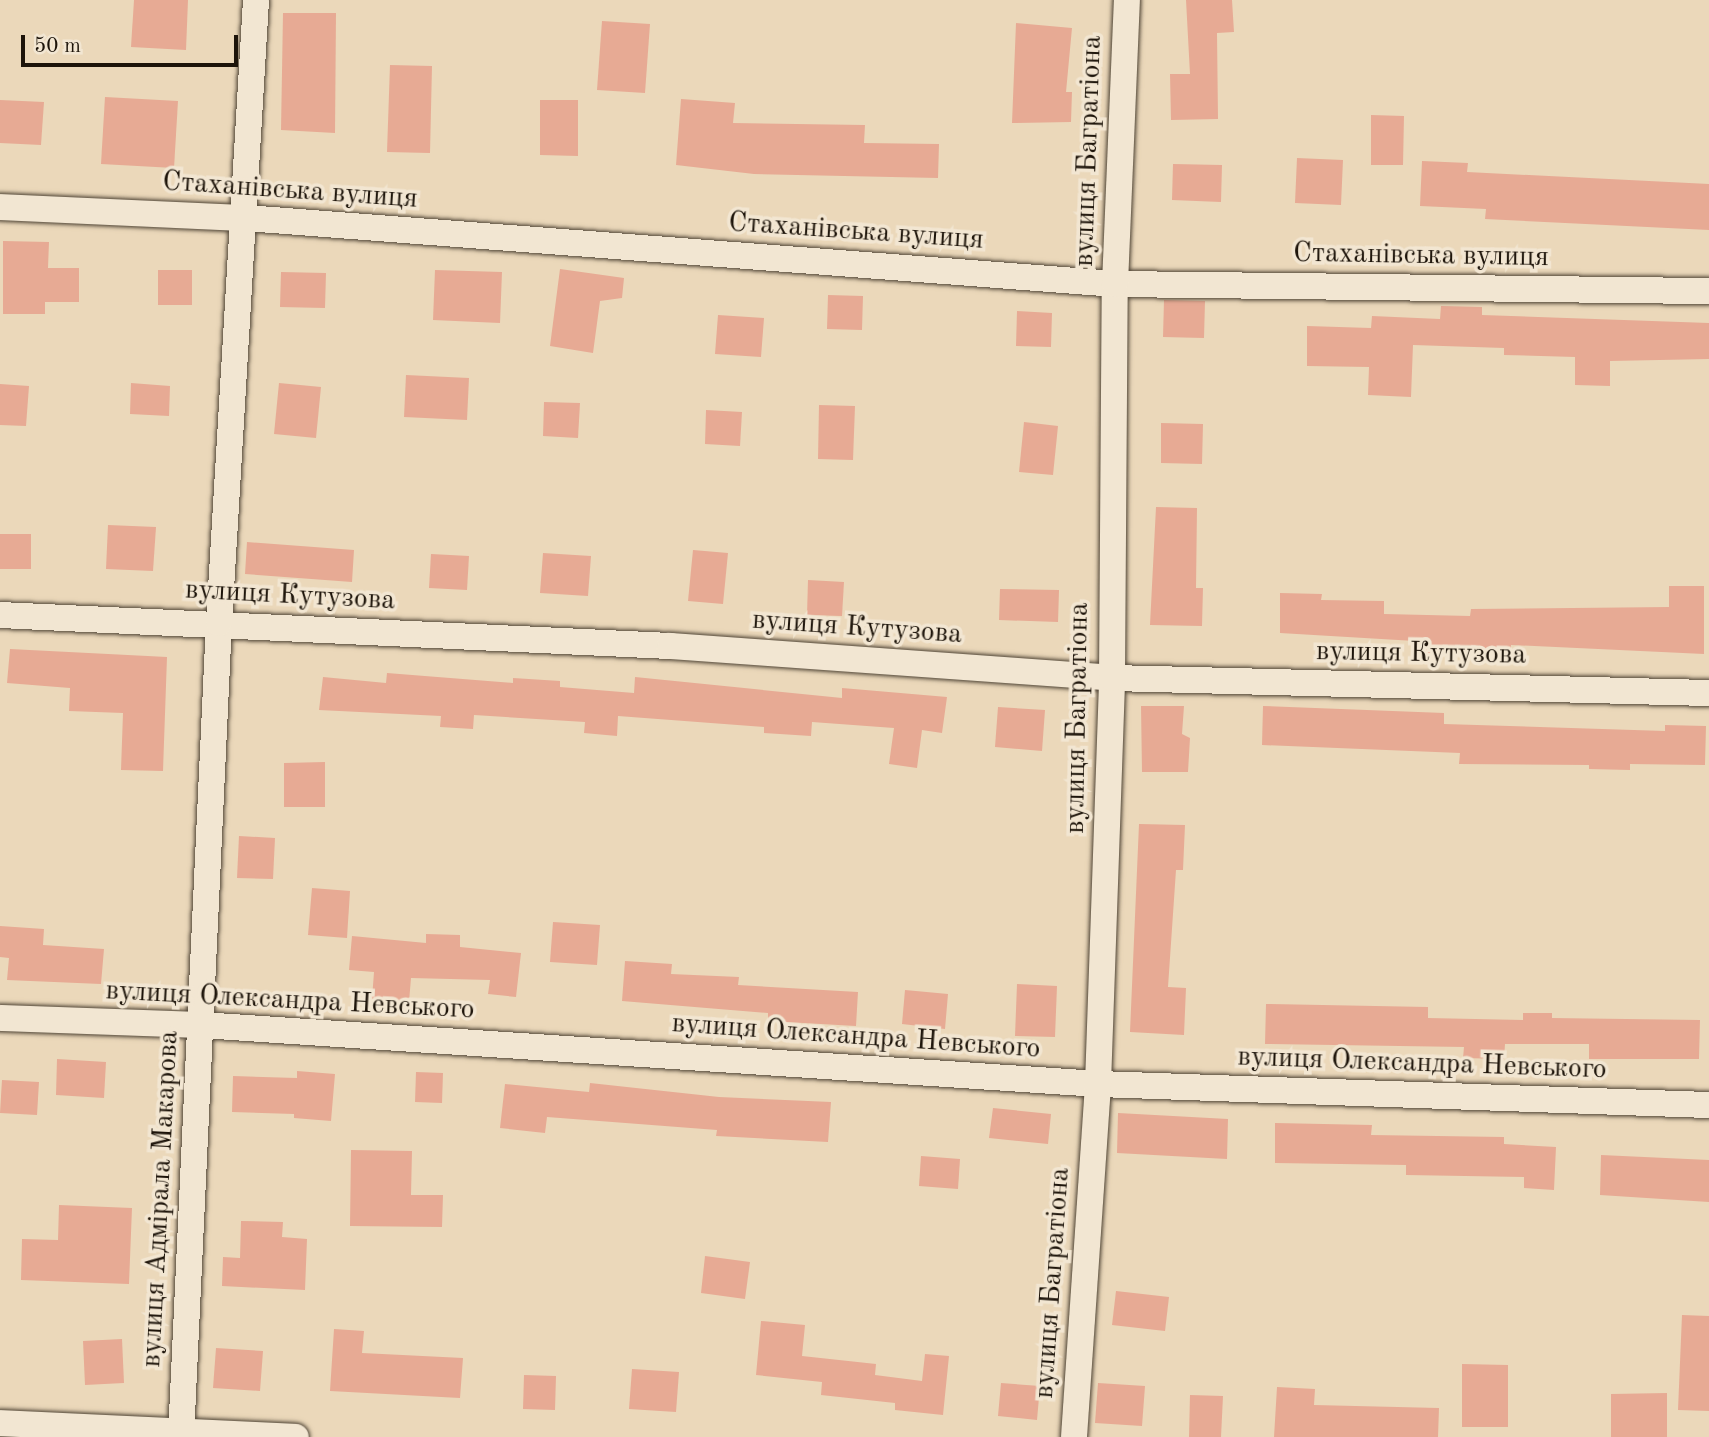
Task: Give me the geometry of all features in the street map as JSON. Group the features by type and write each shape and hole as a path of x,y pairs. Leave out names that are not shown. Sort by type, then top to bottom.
{"street":[{"name":"вулиця Адмірала Макарова","path":"182,1433 219,623 246,218 256,0"},
{"name":"вулиця Багратіона","path":"1074,1437 1098,1084 1112,678 1115,284 1127,0"},
{"name":"Стаханівська вулиця","path":"0,207 246,218 1115,284 1709,290"},
{"name":"вулиця Кутузова","path":"0,615 219,623 670,646 1112,678 1709,693"},
{"name":"вулиця Олександра Невського","path":"0,1018 201,1025 1098,1084 1709,1105"},
{"path":"0,1423 296,1437"}],"building":[{"path":"134,0 188,0 186,50 131,47"},
{"path":"1186,0 1232,0 1234,32 1217,33 1218,119 1171,120 1170,74 1190,74"},
{"path":"283,13 336,13 335,133 281,130"},
{"path":"602,21 650,24 645,93 597,90"},
{"path":"1016,23 1072,28 1066,92 1072,92 1071,122 1012,123"},
{"path":"390,65 432,66 430,153 387,152"},
{"path":"105,97 178,101 174,168 101,164"},
{"path":"681,99 735,103 733,123 865,125 864,143 939,144 938,178 754,174 676,165"},
{"path":"0,100 44,102 41,145 0,143"},
{"path":"540,100 578,100 578,156 540,155"},
{"path":"1371,115 1404,116 1403,165 1371,165"},
{"path":"1297,158 1343,160 1341,205 1295,203"},
{"path":"1422,161 1468,163 1467,172 1709,184 1709,230 1485,219 1486,209 1420,206"},
{"path":"1173,164 1222,165 1221,202 1172,200"},
{"path":"3,241 49,242 48,268 79,268 79,302 45,302 45,314 3,314"},
{"path":"560,269 624,278 622,298 600,301 593,353 550,346"},
{"path":"158,270 192,270 192,305 158,305"},
{"path":"435,270 502,272 500,323 433,320"},
{"path":"281,272 326,273 325,308 280,307"},
{"path":"828,295 863,296 862,330 827,329"},
{"path":"1164,300 1205,301 1204,338 1163,337"},
{"path":"1441,306 1482,307 1482,315 1709,323 1709,359 1610,361 1610,386 1575,385 1575,357 1504,355 1504,348 1413,345 1411,397 1368,395 1369,367 1307,366 1307,326 1371,328 1372,316 1440,319"},
{"path":"1017,311 1052,313 1051,347 1016,346"},
{"path":"718,315 764,318 761,357 715,354"},
{"path":"406,375 469,378 467,420 404,417"},
{"path":"131,383 170,386 169,416 130,414"},
{"path":"279,383 321,387 316,438 274,434"},
{"path":"0,384 29,386 26,426 0,425"},
{"path":"544,402 580,403 578,438 543,436"},
{"path":"819,405 855,406 853,460 818,459"},
{"path":"706,410 742,412 740,446 705,444"},
{"path":"1024,422 1058,426 1053,475 1019,472"},
{"path":"1161,423 1203,424 1202,464 1161,463"},
{"path":"1156,507 1197,508 1196,588 1203,588 1202,626 1150,625"},
{"path":"108,525 156,527 153,571 106,569"},
{"path":"0,534 31,534 31,569 0,569"},
{"path":"247,542 354,550 352,582 245,574"},
{"path":"693,550 728,553 723,604 688,601"},
{"path":"543,553 591,556 588,596 540,593"},
{"path":"431,554 469,556 467,590 429,588"},
{"path":"808,580 844,582 842,616 807,615"},
{"path":"1669,586 1704,586 1704,654 1511,645 1511,649 1456,648 1456,655 1414,654 1415,641 1280,633 1280,593 1322,594 1321,600 1384,601 1384,614 1470,616 1471,609 1669,607"},
{"path":"1000,589 1059,590 1058,622 999,620"},
{"path":"10,649 167,657 163,771 121,770 123,713 69,711 70,688 7,683"},
{"path":"387,673 513,683 513,678 560,681 560,687 634,693 635,677 842,698 842,688 947,697 942,733 922,730 917,768 889,764 894,728 812,722 811,736 764,733 764,727 618,716 617,736 584,733 585,722 474,715 473,729 440,727 441,716 319,710 323,677 386,683"},
{"path":"1141,706 1184,706 1182,734 1190,738 1188,772 1142,772"},
{"path":"1263,706 1444,713 1444,724 1665,731 1665,725 1706,726 1705,765 1630,764 1630,770 1589,769 1589,765 1459,764 1460,753 1262,745"},
{"path":"998,707 1045,710 1042,751 995,747"},
{"path":"325,762 325,807 284,807 284,763"},
{"path":"1139,824 1185,825 1183,870 1176,870 1168,987 1186,988 1184,1035 1130,1032"},
{"path":"239,836 275,838 273,879 237,878"},
{"path":"312,888 350,891 347,938 308,935"},
{"path":"553,922 600,925 597,965 550,962"},
{"path":"0,926 44,929 43,945 104,949 101,984 7,980 9,958 0,957"},
{"path":"426,934 460,935 460,947 521,953 516,997 488,994 490,980 411,978 409,1002 372,999 374,972 349,970 352,936 426,943"},
{"path":"625,961 672,964 671,974 739,977 738,985 858,992 856,1026 768,1021 768,1013 622,1001"},
{"path":"1017,984 1057,986 1055,1037 1015,1036"},
{"path":"905,990 948,994 945,1029 902,1024"},
{"path":"1266,1004 1428,1007 1428,1018 1523,1020 1523,1013 1552,1013 1552,1018 1700,1020 1699,1059 1589,1059 1589,1044 1505,1044 1504,1059 1463,1058 1464,1047 1265,1044"},
{"path":"57,1059 106,1062 104,1098 56,1095"},
{"path":"297,1071 335,1074 331,1121 294,1118 294,1114 232,1112 233,1076 297,1078"},
{"path":"416,1072 443,1073 442,1103 415,1102"},
{"path":"2,1080 39,1082 37,1115 0,1113"},
{"path":"590,1083 719,1097 831,1102 828,1142 716,1136 717,1130 547,1117 545,1133 500,1128 505,1084 589,1092"},
{"path":"993,1108 1051,1114 1048,1144 989,1138"},
{"path":"1118,1113 1228,1119 1227,1159 1117,1153"},
{"path":"1275,1123 1372,1125 1371,1135 1504,1137 1504,1144 1556,1147 1554,1190 1524,1188 1524,1177 1406,1175 1406,1165 1275,1163"},
{"path":"351,1150 412,1151 411,1195 443,1195 442,1227 350,1226"},
{"path":"1601,1155 1709,1160 1709,1202 1600,1195"},
{"path":"921,1156 960,1159 958,1189 919,1186"},
{"path":"59,1205 132,1208 129,1284 21,1280 22,1239 58,1240"},
{"path":"241,1221 283,1222 282,1237 307,1239 305,1290 222,1286 223,1257 240,1258"},
{"path":"705,1256 750,1262 745,1299 701,1293"},
{"path":"1116,1291 1169,1297 1165,1331 1112,1325"},
{"path":"1682,1315 1709,1316 1709,1411 1678,1410"},
{"path":"761,1321 805,1325 802,1356 876,1364 875,1375 922,1381 925,1354 949,1356 943,1415 895,1410 895,1403 821,1395 822,1382 756,1375"},
{"path":"334,1329 364,1331 362,1353 463,1358 460,1398 330,1391"},
{"path":"122,1339 124,1383 85,1385 83,1341"},
{"path":"216,1348 263,1351 260,1391 213,1388"},
{"path":"1462,1364 1508,1365 1508,1427 1462,1427"},
{"path":"632,1369 679,1372 676,1412 629,1409"},
{"path":"524,1375 556,1376 555,1410 523,1409"},
{"path":"1001,1383 1040,1386 1037,1420 998,1416"},
{"path":"1098,1383 1145,1386 1142,1426 1095,1423"},
{"path":"1277,1387 1315,1389 1314,1405 1439,1408 1438,1437 1274,1437"},
{"path":"1667,1393 1667,1437 1611,1437 1611,1394"},
{"path":"1190,1395 1223,1396 1221,1437 1189,1437"}]}
